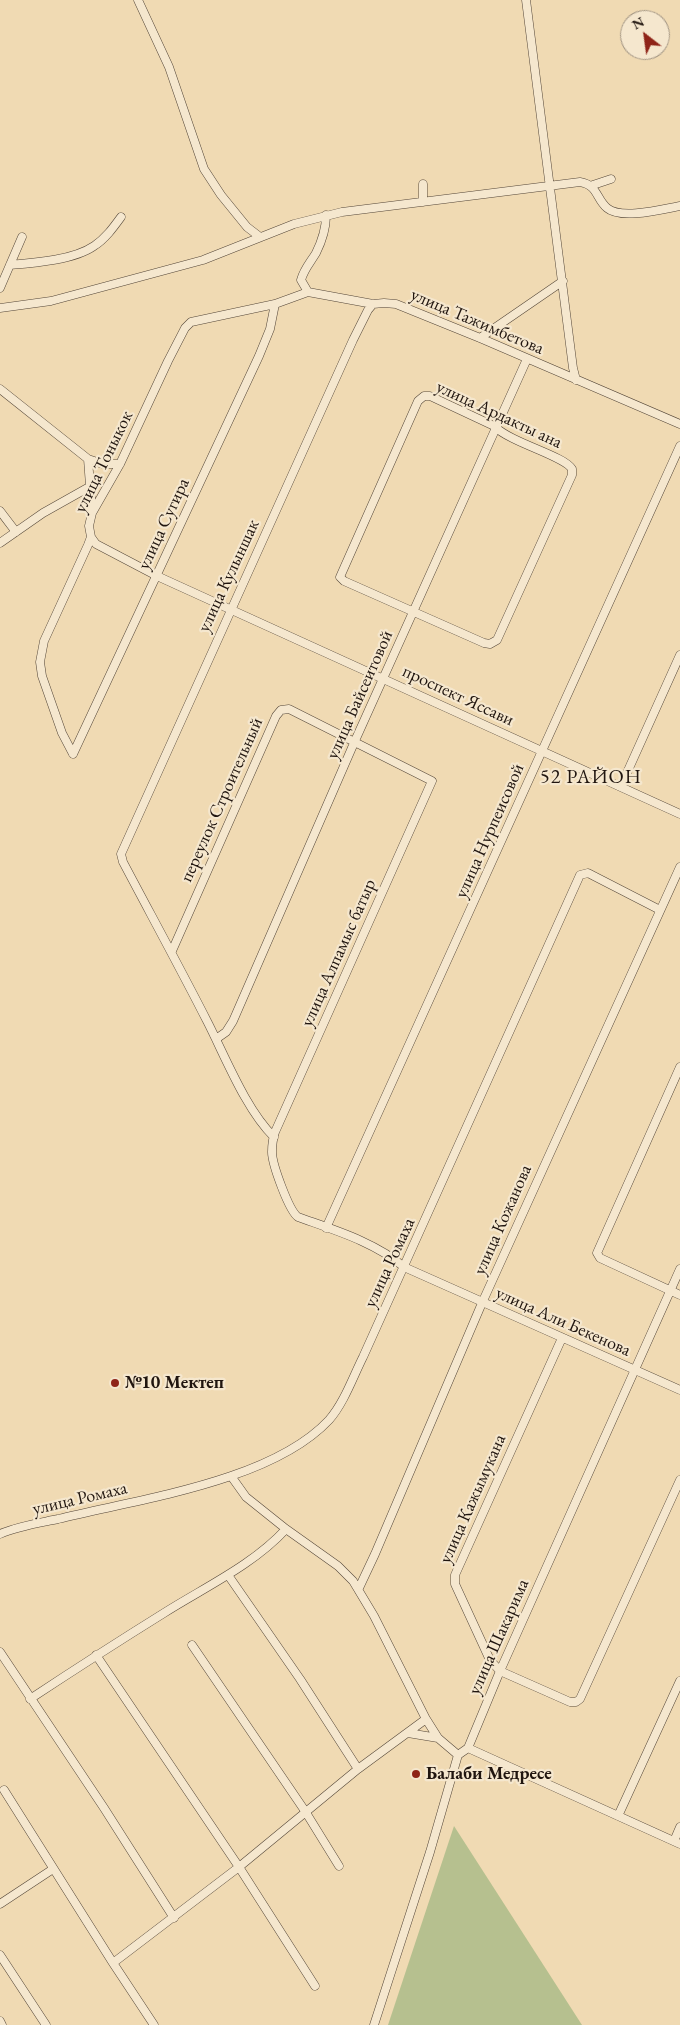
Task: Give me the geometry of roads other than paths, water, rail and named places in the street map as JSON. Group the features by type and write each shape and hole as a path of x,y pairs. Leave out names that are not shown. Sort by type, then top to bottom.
{"street":[{"path":"138,0 169,67 204,168 226,201 247,227 260,237"},
{"path":"526,0 576,380"},
{"path":"590,186 611,179"},
{"path":"0,308 42,303 72,296 203,260 294,224 326,215 580,182 590,186 608,209 624,214 680,206"},
{"path":"423,184 423,202"},
{"path":"275,304 308,292 301,280 322,239 326,226 326,215"},
{"path":"10,265 56,259 80,253 94,247 110,233 121,217"},
{"path":"0,288 22,237"},
{"path":"480,338 563,281"},
{"name":"улица Тажимбетова","path":"308,292 373,304 396,304 680,424"},
{"name":"улица Тоныкок","path":"73,754 62,733 42,676 42,651 44,641 91,537 89,532 92,513 120,464 184,328 196,320 275,304"},
{"name":"улица Сугира","path":"73,754 259,356 270,329 275,304"},
{"name":"улица Кулыншак","path":"172,951 121,858 122,848 353,340 373,304"},
{"name":"улица Байсеитовой","path":"216,1039 226,1032 233,1021 354,742 527,359"},
{"path":"0,389 88,459 103,464 120,464"},
{"name":"улица Ардакты ана","path":"424,396 430,396 496,428 499,432 567,463 572,469 572,475 494,642 484,643 413,613 344,581 340,577 418,402 424,396"},
{"name":"улица Нурпеисовой","path":"326,1228 680,446"},
{"path":"88,459 92,513"},
{"path":"0,543 91,486"},
{"path":"0,511 16,532"},
{"name":"проспект Яссави","path":"91,537 96,544 157,576 680,814"},
{"path":"621,786 680,655"},
{"name":"переулок Строительный","path":"172,951 278,712 286,708 354,742"},
{"name":"улица Алпамыс батыр","path":"274,1137 432,781 354,742"},
{"name":"улица Кожанова","path":"359,1588 482,1303 680,867"},
{"name":"улица Ромаха","path":"0,1534 231,1476 257,1467 291,1448 330,1419 363,1357 580,875 588,873 660,910"},
{"path":"172,951 243,1092 264,1126 274,1137"},
{"path":"680,1067 597,1253 600,1258 680,1294"},
{"name":"улица Али Бекенова","path":"274,1137 272,1154 284,1193 292,1212 298,1217 377,1249 404,1267 680,1390"},
{"name":"улица Шакарима","path":"468,1748 500,1671 636,1371 680,1269"},
{"name":"улица Кажымукана","path":"500,1671 490,1660 454,1584 454,1574 562,1338"},
{"path":"231,1476 246,1498 338,1566 359,1588 426,1719 438,1738 458,1755"},
{"path":"500,1671 570,1702 576,1702 580,1699 680,1480"},
{"path":"30,1699 96,1655 228,1575 259,1553 286,1529"},
{"path":"228,1575 300,1679 358,1769"},
{"path":"192,1645 305,1811 339,1866"},
{"path":"0,1652 104,1808 174,1918"},
{"path":"96,1655 239,1867 315,1986"},
{"path":"618,1816 680,1681"},
{"path":"112,1963 174,1918 358,1769 426,1719"},
{"path":"408,1733 438,1738"},
{"path":"374,2025 430,1852 458,1755 468,1748 677,1843 680,1827"},
{"path":"4,1790 112,1963 154,2025"},
{"path":"0,1904 53,1869"},
{"path":"0,1955 46,2025"},
{"path":"0,2021 2,2025"}],"place":[{"name":"№10 Мектеп","path":"115,1383"},
{"name":"Балаби Медресе","path":"416,1774"}],"district":[{"name":"52 РАЙОН","path":"591,778"}]}
